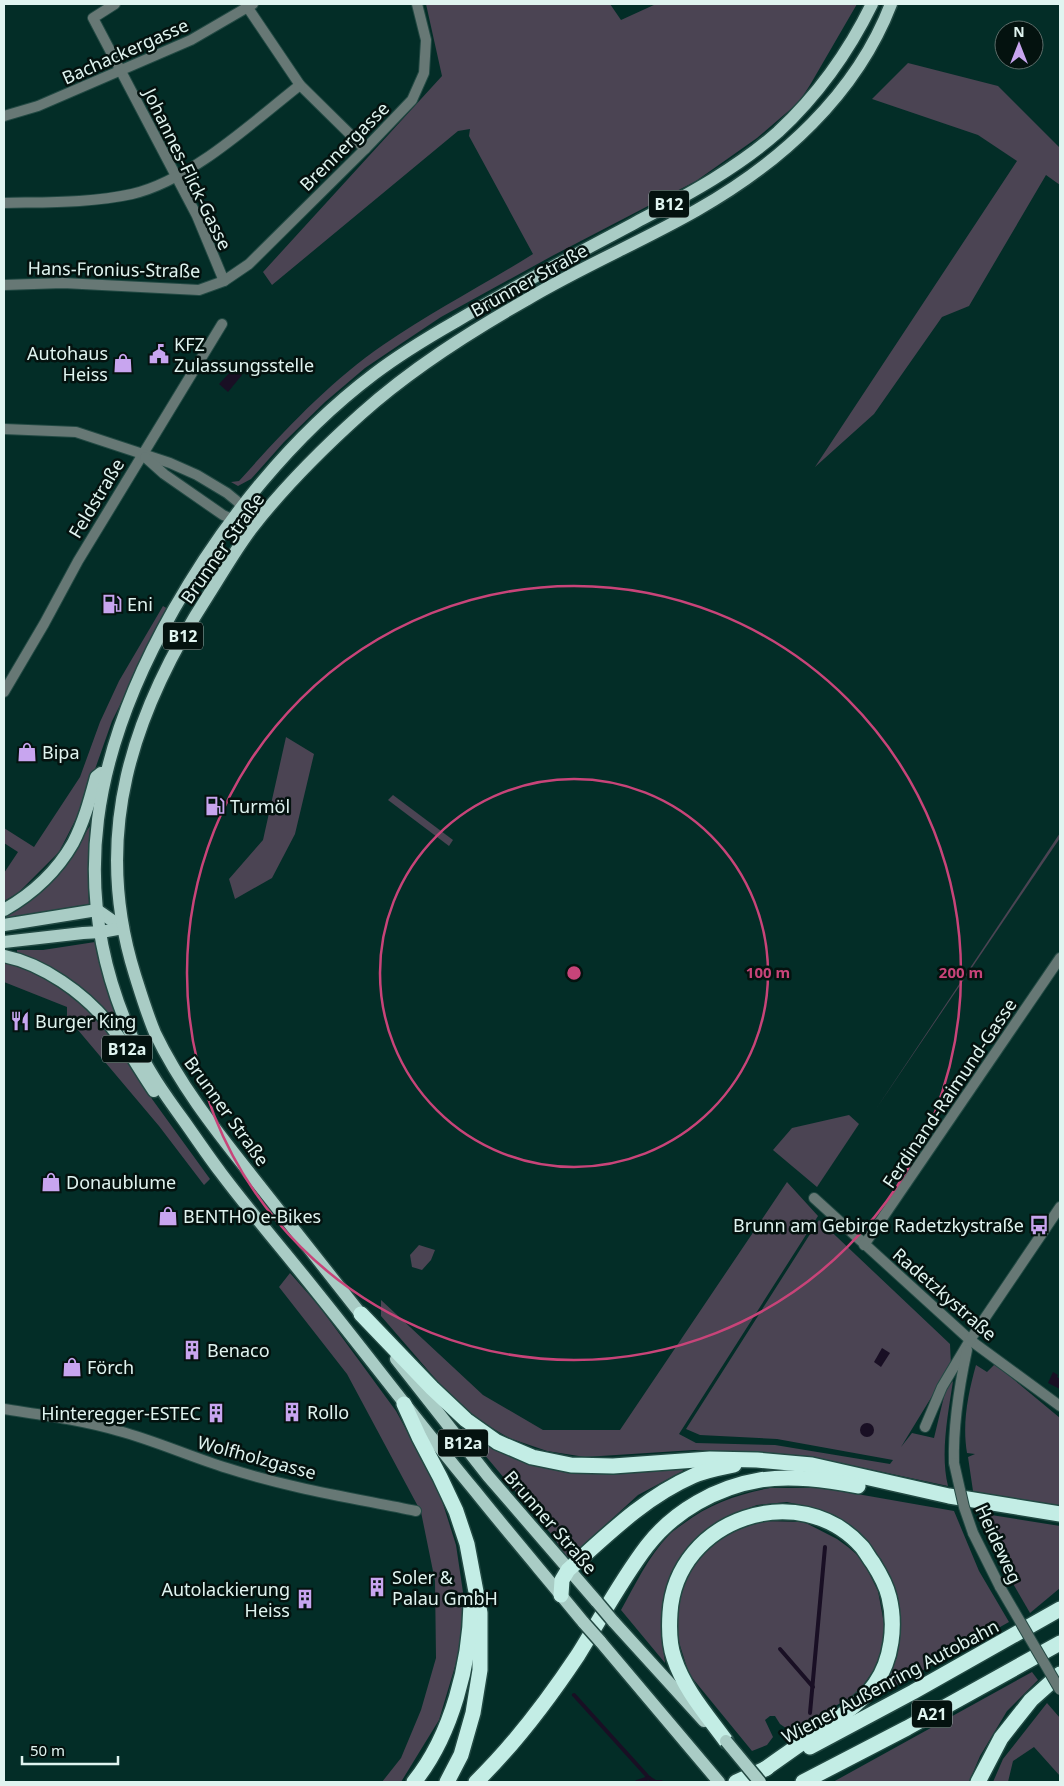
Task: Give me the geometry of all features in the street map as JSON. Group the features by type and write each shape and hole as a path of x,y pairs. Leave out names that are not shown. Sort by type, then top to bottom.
{"highway":[{"path":"361,1314 432,1388 466,1420 497,1442 532,1457 571,1465 613,1466 710,1458 812,1465 949,1496"},
{"path":"404,1404 456,1512 467,1544 480,1614 480,1670 474,1713 460,1755 447,1782"},
{"path":"561,1595 562,1580 568,1570 623,1520 661,1493 693,1475 757,1460"},
{"path":"476,1782 534,1716 578,1655 625,1576 648,1544 671,1521 696,1504 725,1490 760,1480 798,1478 830,1480 872,1488 949,1496 1060,1514"},
{"path":"726,1741 685,1682 674,1657 669,1628 671,1604 676,1582 686,1562 700,1545 718,1531 741,1521 759,1514 781,1512 804,1514 824,1520 844,1531 862,1548 881,1576 892,1608 892,1640 886,1664 875,1684 854,1706 763,1776"},
{"path":"414,1782 438,1744 454,1705 465,1668 471,1613 471,1565"},
{"name":"Wiener Außenring Autobahn","path":"736,1782 763,1776 845,1728 1060,1609"},
{"name":"A21","path":"803,1782 907,1728 1060,1643"},
{"path":"978,1782 1001,1738 1031,1700 1060,1674"}],"main road":[{"name":"Brunner Straße","path":"719,1782 584,1623 404,1404 340,1321 221,1174 165,1094 134,1042 114,991 97,910 95,842 99,804 106,768 126,707 157,639 214,545 289,452 327,414 374,374 415,346 511,289 685,196 746,157 775,134 813,96 836,68 872,4"},
{"name":"Brunner Straße","path":"763,1776 700,1717 612,1621 488,1476 221,1137 192,1097 170,1063 154,1029 142,999 129,956 123,928 117,881 117,840 124,784 134,745 150,703 172,655 191,621 252,528 297,477 364,411 413,372 470,333 531,297 697,210 768,163 817,118 846,84 868,50 891,4"},
{"path":"4,910 33,890 54,869 73,843 83,819 96,777 106,768"},
{"path":"4,925 97,910 123,928"},
{"path":"4,942 123,928"},
{"name":"B12a","path":"4,956 32,966 51,976 92,1006 108,1022 191,1146 221,1174"}],"street":[{"name":"Johannes-Flick-Gasse","path":"115,4 93,18 197,216 224,281"},
{"name":"Brennergasse","path":"224,281 249,264 412,100 424,73 426,40 417,4"},
{"name":"Bachackergasse","path":"4,116 38,106 191,40 250,6"},
{"path":"250,6 300,85 365,149"},
{"path":"4,203 92,200 134,194 176,177 215,151 300,85"},
{"name":"Hans-Fronius-Straße","path":"4,285 63,283 199,290 224,281"},
{"name":"Feldstraße","path":"4,692 78,561 222,324"},
{"path":"4,429 76,432 170,463 197,475 227,493 238,502 252,528"},
{"path":"142,454 164,474 223,516 252,528"},
{"name":"Ferdinand-Raimund-Gasse","path":"864,1245 1060,958"},
{"name":"Radetzkystraße","path":"814,1198 970,1340 1060,1406"},
{"path":"924,1427 942,1387 970,1340 1060,1207"},
{"name":"Heideweg","path":"970,1340 962,1373 954,1441 954,1463 964,1507 972,1533 1000,1587 1060,1690"},
{"name":"Wolfholzgasse","path":"4,1409 121,1431 228,1468 289,1485 416,1511"}],"shaded area":[{"path":"426,4 610,4 621,20 656,4 857,4 799,102 757,138 696,181 552,256 441,317 399,345 365,368 325,402 284,442 251,479 238,486 231,482 239,481 307,408 363,359 420,321 533,254 469,136 470,129 458,131 272,285 263,272 442,76"},
{"path":"908,63 998,86 1060,148 1060,185 1046,175 969,306 942,317 874,414 815,467 1017,161 978,135 872,99"},
{"path":"234,368 242,375 228,392 219,384"},
{"path":"163,606 168,609 112,721 81,809 59,852 18,893 4,901 4,873 18,852 4,843 4,828 34,847 80,777 100,722 119,681"},
{"path":"286,737 314,754 295,834 272,878 235,899 229,879 263,840"},
{"path":"393,795 453,840 449,846 388,800"},
{"path":"90,826 89,905 4,921 4,914 58,873"},
{"path":"1060,833 1060,838 876,1109"},
{"path":"95,942 116,1016 111,1017 42,963 17,953 17,950 43,950"},
{"path":"4,962 30,970 62,989 86,1009 112,1036 130,1059 152,1099 210,1179 204,1185 159,1126 67,1017 67,1007 4,982"},
{"path":"849,1115 859,1124 817,1187 773,1150 792,1128"},
{"path":"787,1182 818,1216 679,1434 696,1443 775,1445 890,1464 893,1460 777,1439 700,1435 686,1429 819,1220 950,1344 951,1365 901,1447 912,1433 934,1438 946,1388 953,1381 945,1447 948,1486 807,1456 694,1450 585,1457 547,1451 509,1438 477,1419 439,1383 381,1316 381,1300 483,1395 543,1430 620,1430"},
{"path":"419,1245 435,1250 431,1260 422,1270 412,1267 410,1255"},
{"path":"290,1273 319,1306 396,1411 438,1488 456,1545 464,1599 459,1653 439,1720 401,1782 382,1782 401,1758 421,1710 436,1658 435,1581 421,1512 347,1374 279,1287"},
{"path":"882,1348 890,1353 881,1367 874,1362"},
{"path":"995,1364 1060,1418 1060,1506 1022,1502 973,1491 968,1457 975,1454 967,1453 965,1431 968,1398 976,1365 987,1372"},
{"path":"1053,1372 1060,1379 1060,1389 1048,1383"},
{"path":"864,1423 870,1423 874,1430 870,1437 864,1437 860,1433 860,1427"},
{"path":"464,1426 533,1463 566,1472 607,1474 682,1468 683,1471 638,1495 568,1559 552,1535 462,1428"},
{"path":"770,1488 823,1488 954,1511 979,1571 1009,1622 879,1695 897,1657 900,1617 894,1587 881,1559 857,1533 836,1516 818,1509 787,1502 757,1505 735,1513 712,1525 687,1549 671,1573 663,1601 662,1635 665,1663 621,1610 642,1571 670,1534 693,1517 724,1501"},
{"path":"979,1513 1060,1526 1060,1588 1030,1613 993,1549"},
{"path":"760,1521 804,1522 837,1539 862,1559 878,1591 885,1629 878,1664 857,1694 790,1731 780,1724 775,1716 770,1716 765,1720 773,1737 767,1745 752,1751 689,1674 677,1636 677,1596 690,1571 706,1550 725,1532"},
{"path":"1032,1672 1038,1680 1007,1711 980,1756 969,1782 833,1782"},
{"path":"1047,1703 1060,1718 1060,1776 1034,1747 1013,1761 1008,1782 993,1782 1003,1759"}],"waterway":[{"path":"810,1713 825,1547"},
{"path":"780,1649 813,1687"},
{"path":"574,1695 649,1778 655,1782 661,1782"},
{"path":"637,1782 649,1778"}],"place":[{"name":"KFZ Zulassungsstelle","path":"159,354"},
{"name":"Autohaus Heiss","path":"123,363"},
{"name":"Eni","path":"112,604"},
{"name":"Bipa","path":"27,752"},
{"name":"Turmöl","path":"215,806"},
{"name":"Burger King","path":"20,1021"},
{"name":"Donaublume","path":"51,1182"},
{"name":"BENTHO e-Bikes","path":"168,1216"},
{"name":"Brunn am Gebirge Radetzkystraße","path":"1039,1225"},
{"name":"Benaco","path":"192,1350"},
{"name":"Förch","path":"72,1367"},
{"name":"Rollo","path":"292,1412"},
{"name":"Hinteregger-ESTEC","path":"216,1413"},
{"name":"Soler & Palau GmbH","path":"377,1587"},
{"name":"Autolackierung Heiss","path":"305,1599"}]}
